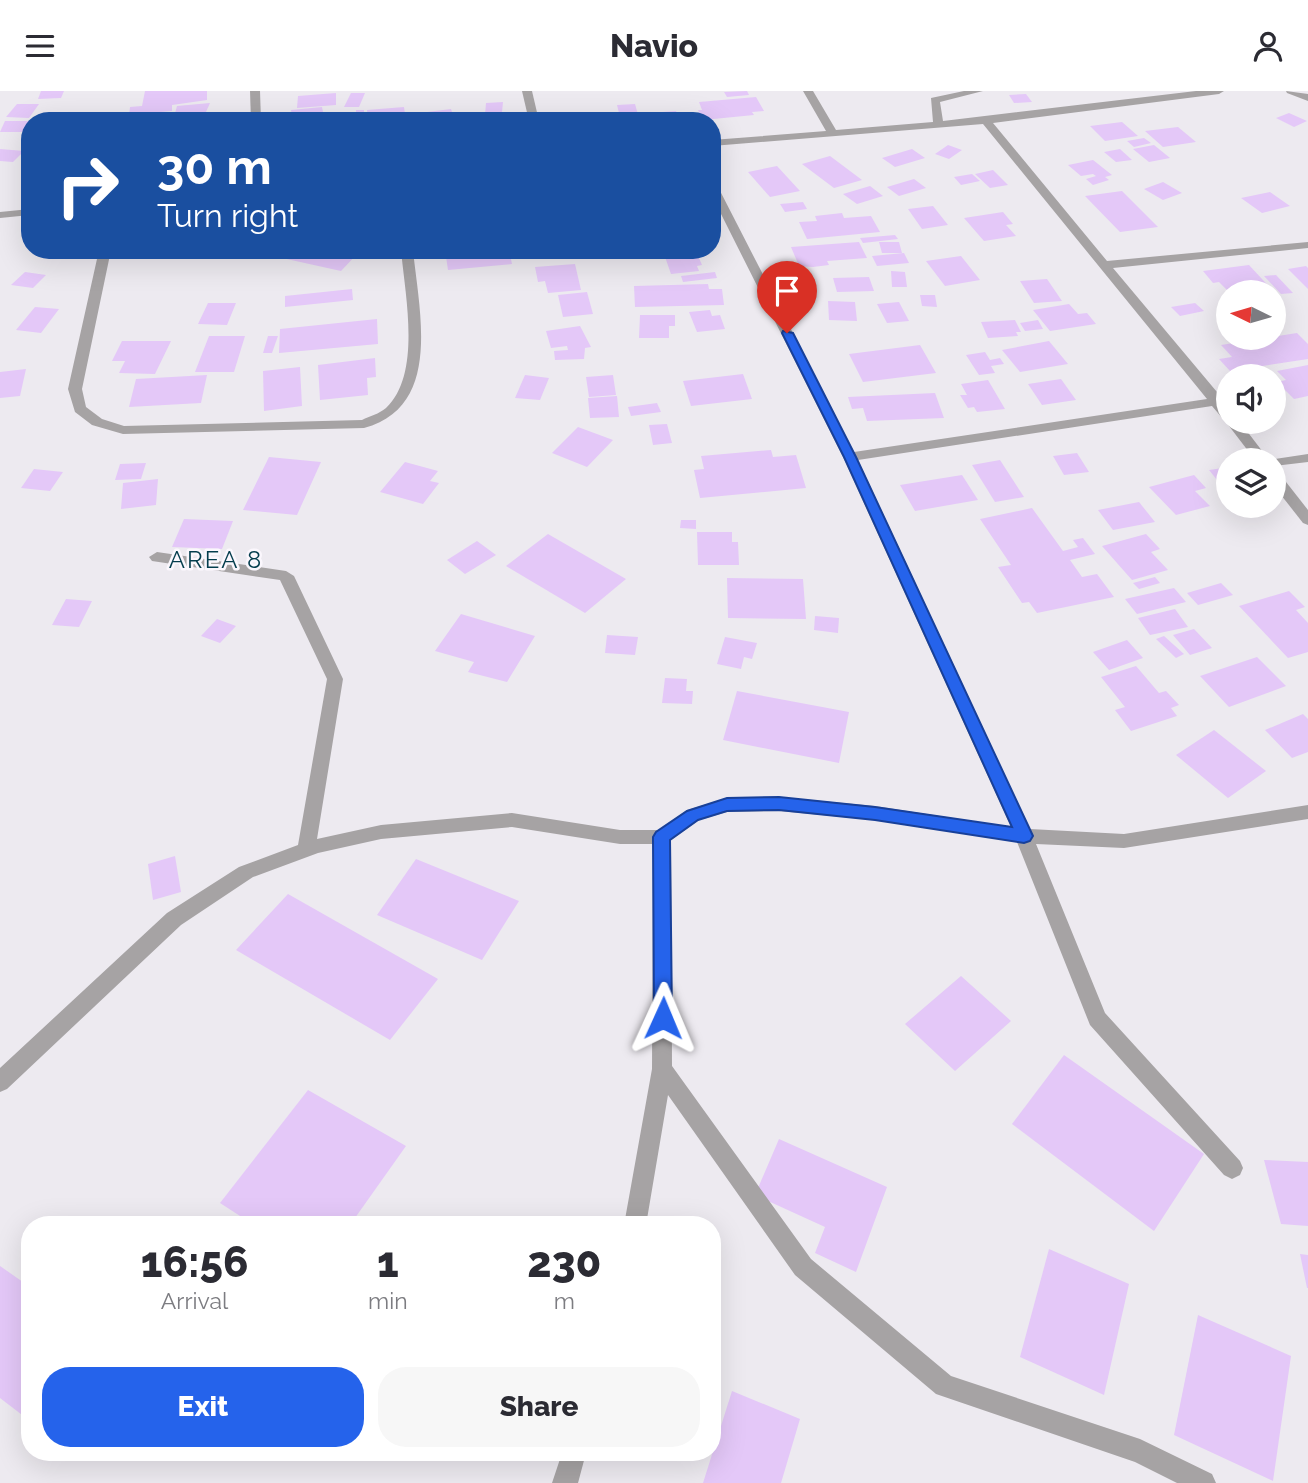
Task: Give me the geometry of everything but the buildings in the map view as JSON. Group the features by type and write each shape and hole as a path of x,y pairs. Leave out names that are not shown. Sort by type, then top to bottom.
{"street":[{"path":"255,91 256,112"},
{"path":"527,91 532,112"},
{"path":"808,91 833,134"},
{"path":"938,125 935,100 978,91"},
{"path":"721,142 986,121 1219,91"},
{"path":"1291,91 1308,98"},
{"path":"986,121 1216,400"},
{"path":"721,202 850,457 1024,836 1097,1019 1232,1168"},
{"path":"0,215 21,213"},
{"path":"1107,265 1308,246"},
{"path":"103,259 75,389 80,409 97,422 123,430 164,431 365,424 390,411 407,388 415,361 408,259"},
{"path":"850,457 1216,401"},
{"path":"1242,434 1253,448"},
{"path":"1286,461 1308,458"},
{"path":"1286,491 1308,520"},
{"path":"157,557 286,576 335,679 306,850"},
{"path":"0,1082 174,919 246,872 306,850 382,832 512,820 620,837 662,837 693,815 727,804 779,804 875,813 1024,836 1124,841 1308,812"},
{"path":"637,1216 662,1069 662,837"},
{"path":"662,1069 803,1267 944,1386 1140,1451 1203,1483"},
{"path":"565,1483 572,1461"}],"district":[{"name":"AREA 8","path":"216,559"}],"route":[{"path":"663,1018 662,837 693,815 727,804 779,804 875,813 1024,836 850,457 787,333"}]}
